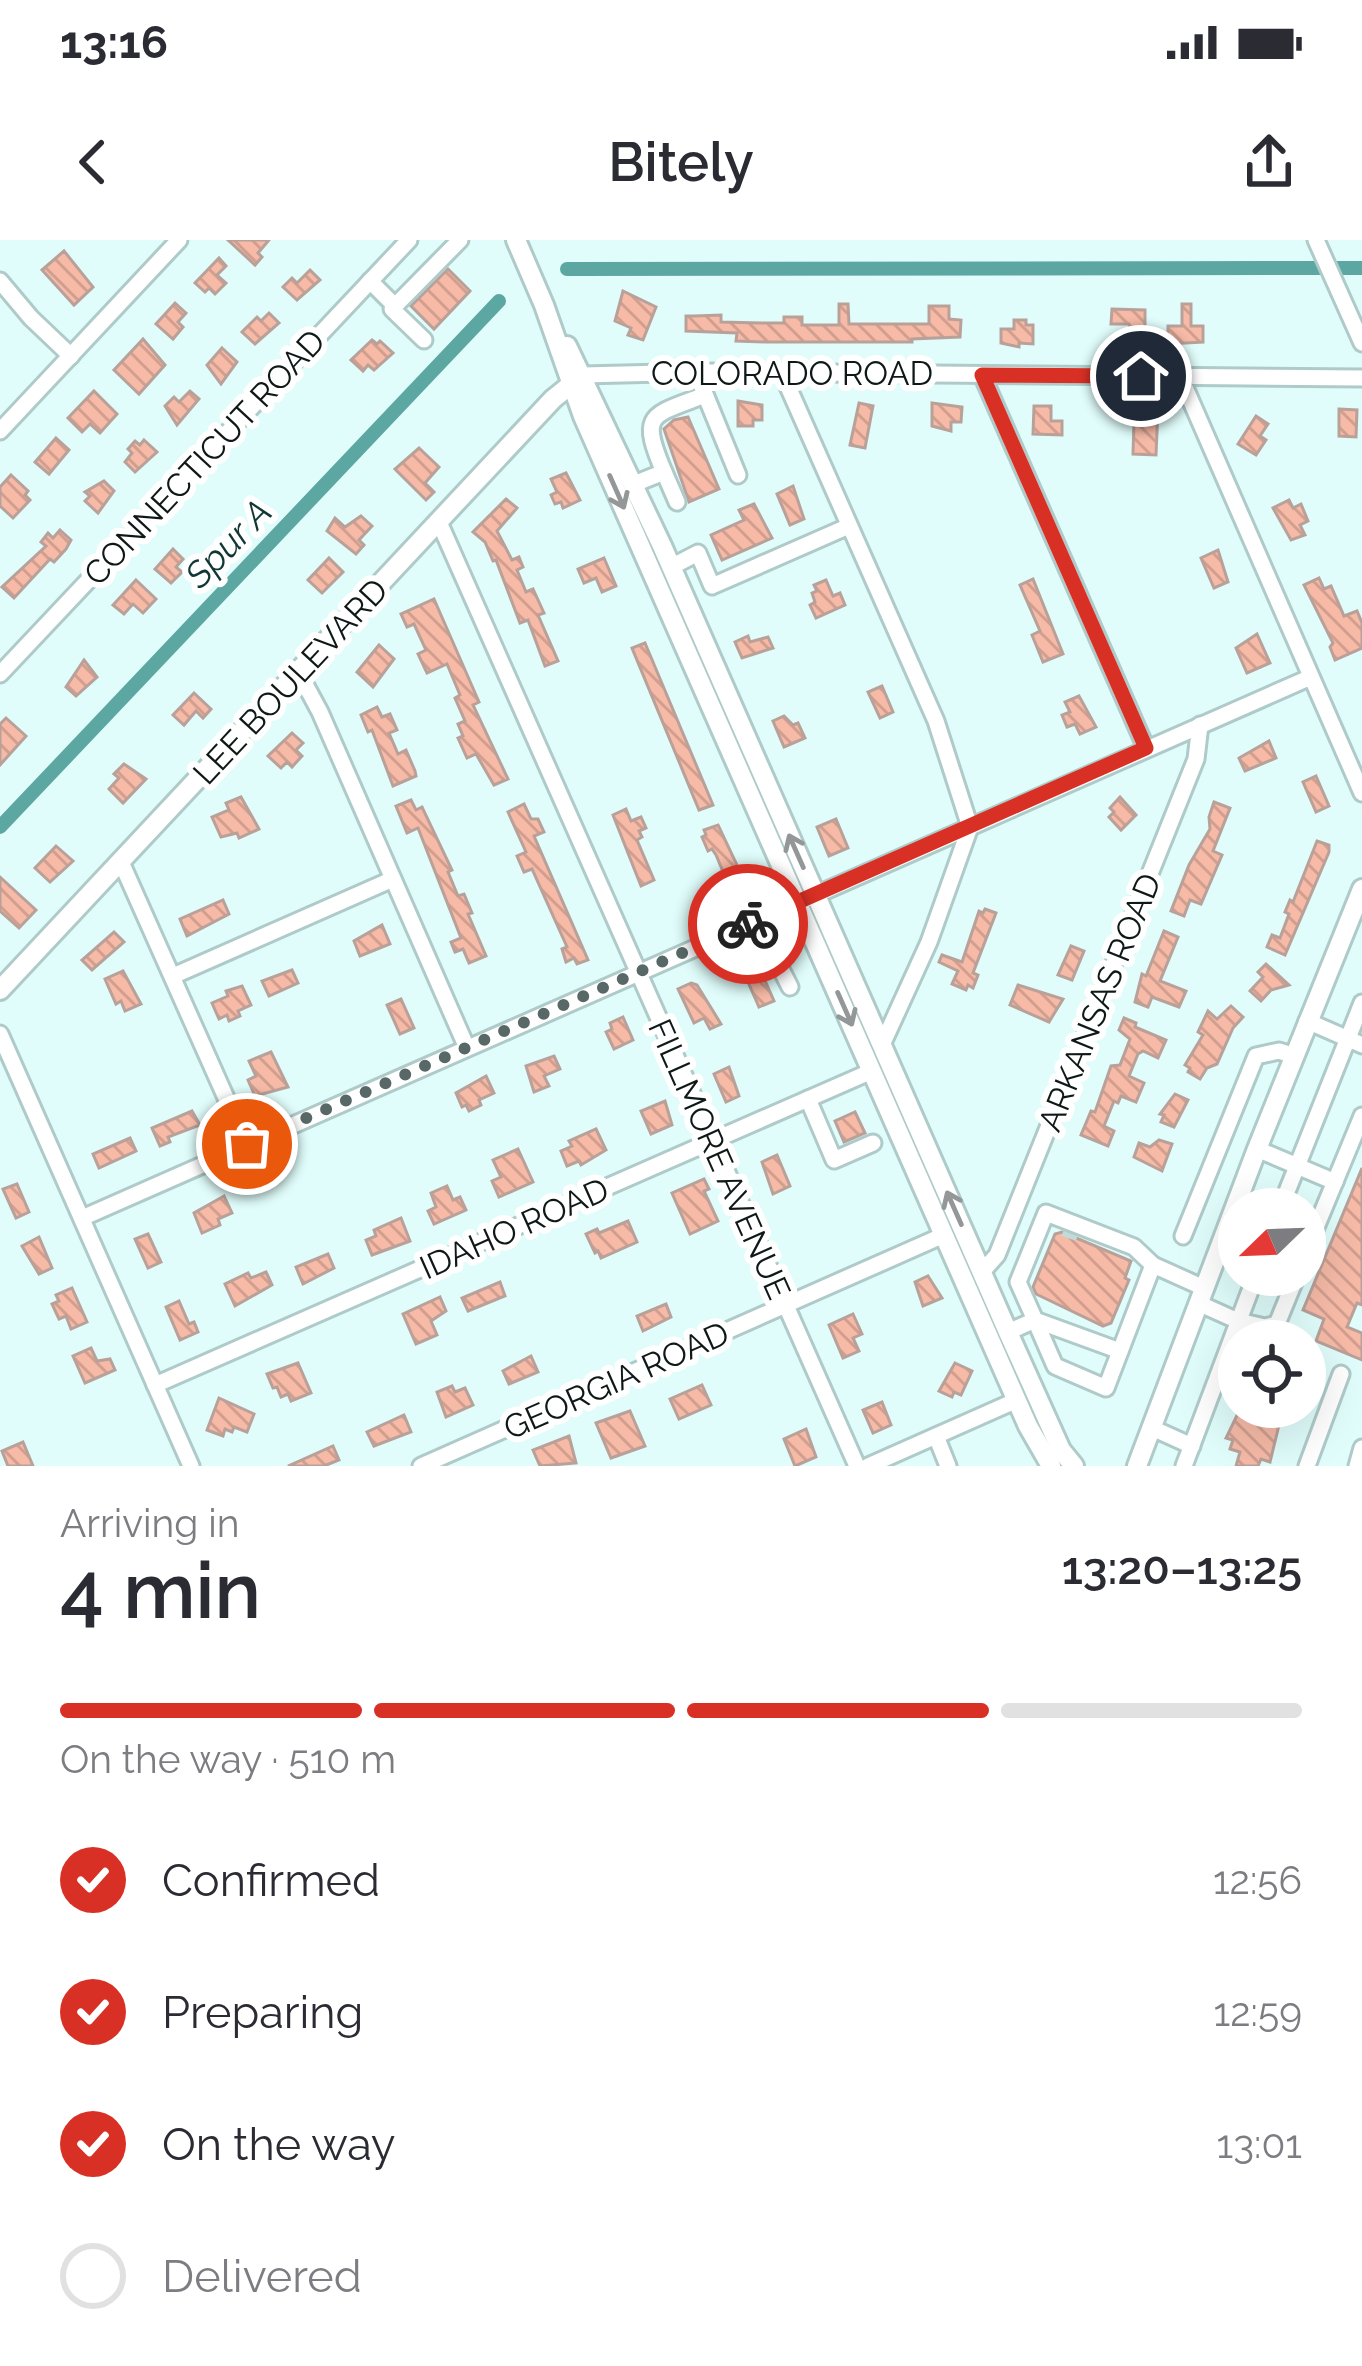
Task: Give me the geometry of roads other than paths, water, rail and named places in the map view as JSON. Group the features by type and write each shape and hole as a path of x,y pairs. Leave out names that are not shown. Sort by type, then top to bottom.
{"main road":[{"path":"516,240 806,898 882,1045 1061,1450 1074,1466"},
{"path":"577,380 634,484 671,567 872,1070 1017,1400 1051,1466"},
{"name":"LEE BOULEVARD","path":"0,990 577,380"},
{"path":"1137,1466 1362,889"}],"street":[{"path":"0,431 179,240"},
{"name":"CONNECTICUT ROAD","path":"0,674 409,240"},
{"path":"1316,240 1362,343"},
{"path":"424,340 392,309 448,244"},
{"path":"0,281 71,356"},
{"path":"370,281 395,306"},
{"path":"696,372 738,475"},
{"name":"COLORADO ROAD","path":"577,380 696,372 1362,378"},
{"path":"782,373 936,721 970,826 929,942 882,1045"},
{"path":"982,375 1146,748"},
{"path":"1180,376 1362,793"},
{"path":"677,502 648,428 664,411 705,395"},
{"path":"634,484 664,472"},
{"name":"FILLMORE AVENUE","path":"439,522 856,1466"},
{"path":"671,567 698,553 712,586 849,526"},
{"path":"299,673 467,1048"},
{"path":"82,1217 1311,677"},
{"name":"ARKANSAS ROAD","path":"982,1272 997,1255 1196,759 1200,725"},
{"path":"121,862 247,1144"},
{"path":"173,976 393,879"},
{"path":"757,920 790,987"},
{"path":"1288,1188 1355,1042 1362,1004"},
{"path":"1307,1022 1355,1042"},
{"path":"0,1034 191,1466"},
{"path":"1183,1236 1256,1056 1279,1052 1295,1056"},
{"name":"IDAHO ROAD","path":"155,1385 872,1070"},
{"path":"808,1099 834,1160 873,1143"},
{"path":"1326,1204 1362,1116"},
{"path":"1257,1149 1335,1182"},
{"path":"1108,1237 1096,1242 1046,1213 1018,1282 1055,1366 1106,1388 1153,1265"},
{"path":"1065,1226 1134,1247 1153,1265 1237,1320"},
{"name":"GEORGIA ROAD","path":"421,1466 944,1235"},
{"path":"1008,1332 1035,1320 1120,1352"},
{"path":"1307,1466 1341,1374"},
{"path":"1184,1466 1218,1375"},
{"path":"868,1466 1017,1400"},
{"path":"1152,1428 1192,1446"},
{"path":"935,1436 948,1466"},
{"path":"1357,1466 1362,1448"}],"waterway":[{"name":"Spur A","path":"567,269 1362,268"},
{"name":"Spur A","path":"0,827 499,301"}],"tunnel":[{"path":"1064,1229 1079,1234"}]}
